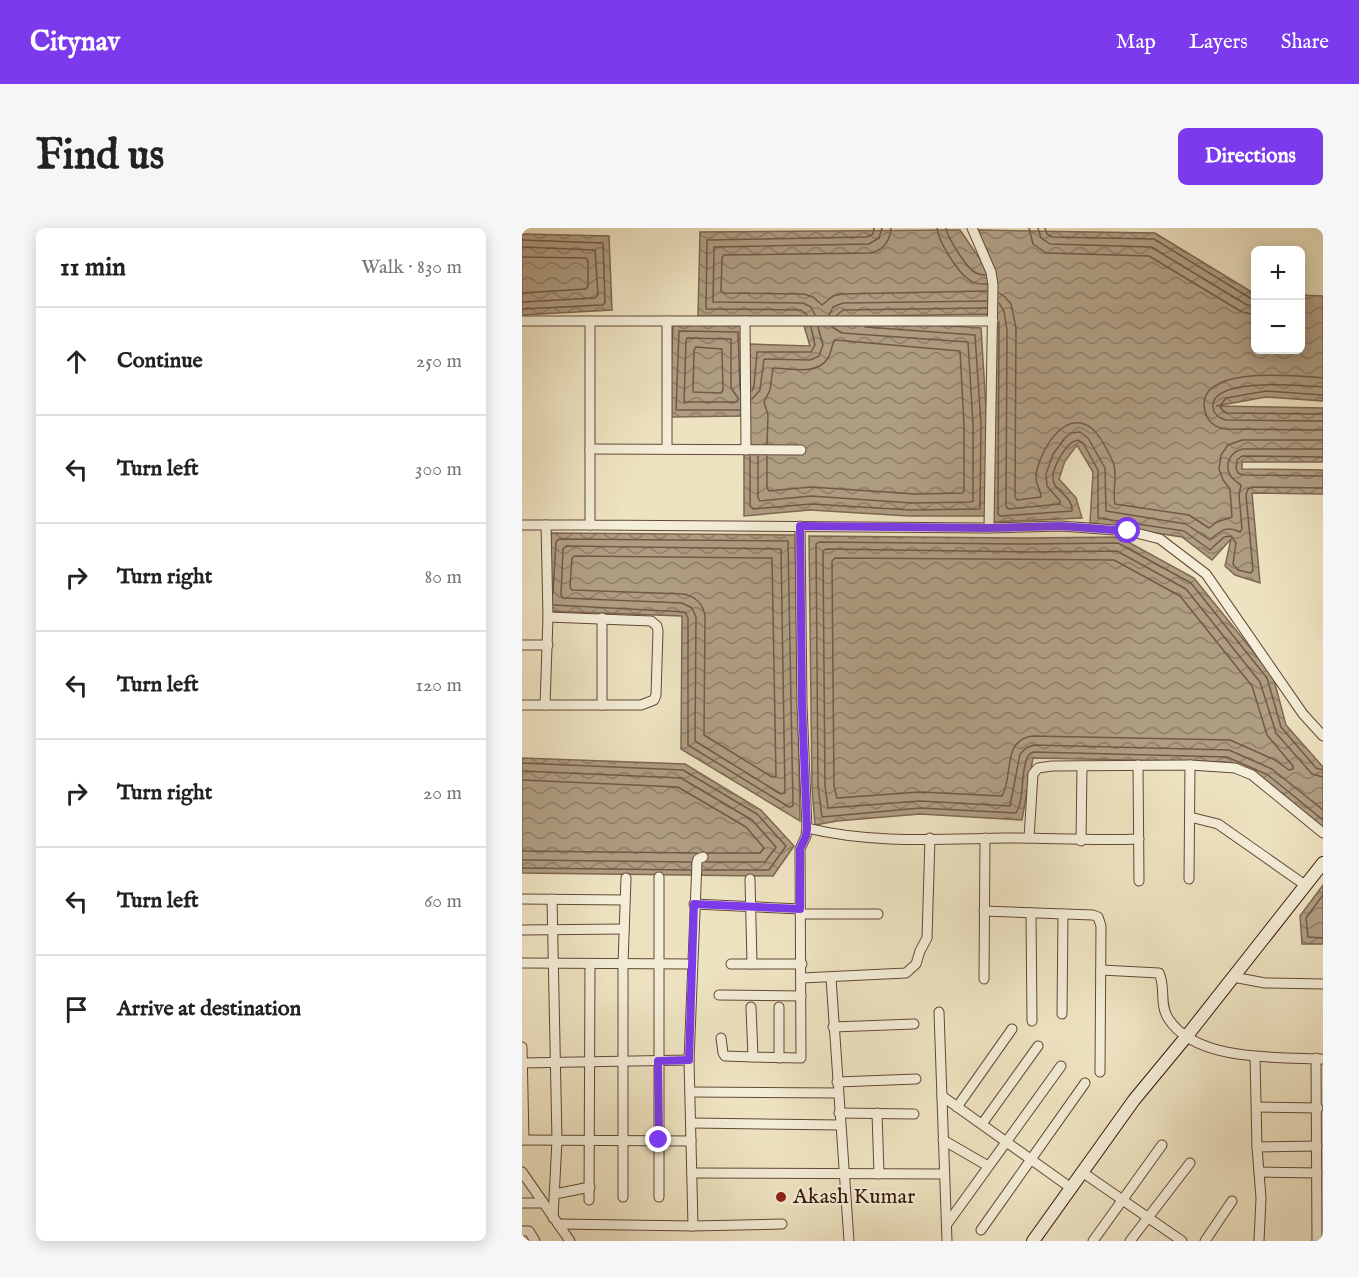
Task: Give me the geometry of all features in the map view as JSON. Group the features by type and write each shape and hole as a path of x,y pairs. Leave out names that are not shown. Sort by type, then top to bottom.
{"street":[{"path":"972,228 991,272 993,285 989,528"},
{"path":"522,321 993,321"},
{"path":"590,321 590,525"},
{"path":"667,321 667,449"},
{"path":"745,321 746,450"},
{"path":"590,449 801,450"},
{"path":"522,525 989,528 1070,526 1128,531 1160,539 1206,574 1303,714 1323,736"},
{"path":"545,705 548,645 546,525"},
{"path":"722,1038 725,1056 801,1059 802,1057 800,849 807,832 802,705 800,526"},
{"path":"522,705 641,705 654,700 657,688 658,638 657,626 651,621 548,617"},
{"path":"602,618 602,705"},
{"path":"522,645 548,645"},
{"path":"1138,765 1139,881"},
{"path":"1188,879 1190,765"},
{"path":"1029,838 1032,782 1035,770 1052,766 1190,765 1235,768 1252,775 1323,834"},
{"path":"1081,841 1082,766"},
{"path":"1190,817 1218,824 1305,885"},
{"path":"807,832 867,838 1029,838 1081,841 1139,839"},
{"path":"802,978 906,973 916,964 927,938 930,838"},
{"path":"984,979 985,838"},
{"path":"693,1226 689,1060 694,904 697,862 699,857 703,857"},
{"path":"1033,1241 1134,1100 1323,863"},
{"path":"658,877 658,1197"},
{"path":"623,1197 623,964 626,878"},
{"path":"750,879 752,964"},
{"path":"522,899 625,900"},
{"path":"552,899 555,963 556,1221"},
{"path":"694,904 800,912 878,914"},
{"path":"984,911 1098,917 1101,926 1100,1072"},
{"path":"1031,913 1032,1022"},
{"path":"1062,1014 1063,914"},
{"path":"522,930 624,929"},
{"path":"522,963 692,964"},
{"path":"590,964 590,1200"},
{"path":"731,964 802,964"},
{"path":"1101,970 1159,973 1166,1015 1172,1025 1186,1037 1225,1052 1255,1057 1319,1058 1317,1146 1320,1158 1317,1173 1317,1241"},
{"path":"1233,977 1265,983 1323,984"},
{"path":"831,978 849,1241"},
{"path":"719,995 801,996"},
{"path":"752,1007 753,1057"},
{"path":"779,1007 779,1058"},
{"path":"939,1012 947,1241"},
{"path":"833,1027 914,1024"},
{"path":"957,1107 1012,1029"},
{"path":"982,1124 1038,1046"},
{"path":"522,1047 523,1140 691,1141"},
{"path":"1255,1057 1257,1147 1261,1198 1259,1241"},
{"path":"522,1063 689,1060"},
{"path":"947,1224 1061,1066"},
{"path":"837,1082 916,1079"},
{"path":"981,1230 1084,1083"},
{"path":"690,1092 838,1093"},
{"path":"942,1096 1071,1188"},
{"path":"1257,1107 1318,1108"},
{"path":"839,1113 914,1114"},
{"path":"877,1113 879,1174"},
{"path":"691,1123 840,1125"},
{"path":"943,1140 988,1166"},
{"path":"1093,1241 1162,1145"},
{"path":"1257,1147 1317,1146"},
{"path":"1130,1241 1190,1163"},
{"path":"522,1172 570,1241"},
{"path":"1083,1172 1148,1217 1169,1237 1182,1241"},
{"path":"692,1173 944,1174"},
{"path":"1259,1173 1317,1173"},
{"path":"555,1194 590,1187"},
{"path":"1205,1241 1232,1201"},
{"path":"522,1203 543,1203"},
{"path":"556,1221 693,1226 782,1224"},
{"path":"522,1231 529,1231 535,1241"}],"water":[{"path":"960,230 984,265 979,230 1155,233 1251,292 1251,354 1305,354 1305,295 1323,296 1323,401 1266,397 1216,406 1323,408 1323,462 1242,462 1242,469 1323,470 1323,494 1252,493 1260,583 1235,575 1225,566 1231,539 1212,560 1182,537 1090,523 1093,472 1077,445 1065,461 1059,479 1076,498 1082,518 992,522 989,314 814,317 981,328 987,424 987,516 909,516 810,510 744,516 744,439 750,344 810,346 801,316 698,316 700,232"},
{"path":"522,234 609,236 612,310 522,315"},
{"path":"673,324 745,325 745,416 669,417"},
{"path":"551,533 795,535 800,821 681,749 682,616 547,611"},
{"path":"809,536 1119,537 1194,578 1273,676 1286,725 1323,767 1323,828 1265,780 1226,762 1033,758 1022,820 920,814 815,825 812,787"},
{"path":"522,758 685,764 761,810 794,846 773,876 522,873"},
{"path":"1323,885 1323,944 1302,944 1300,916"}],"place":[{"name":"Akash Kumar","path":"781,1197"}],"route":[{"path":"659,1140 658,1061 689,1060 694,904 800,909 800,849 807,828 802,705 800,526 989,528 1061,526 1128,531"}]}
